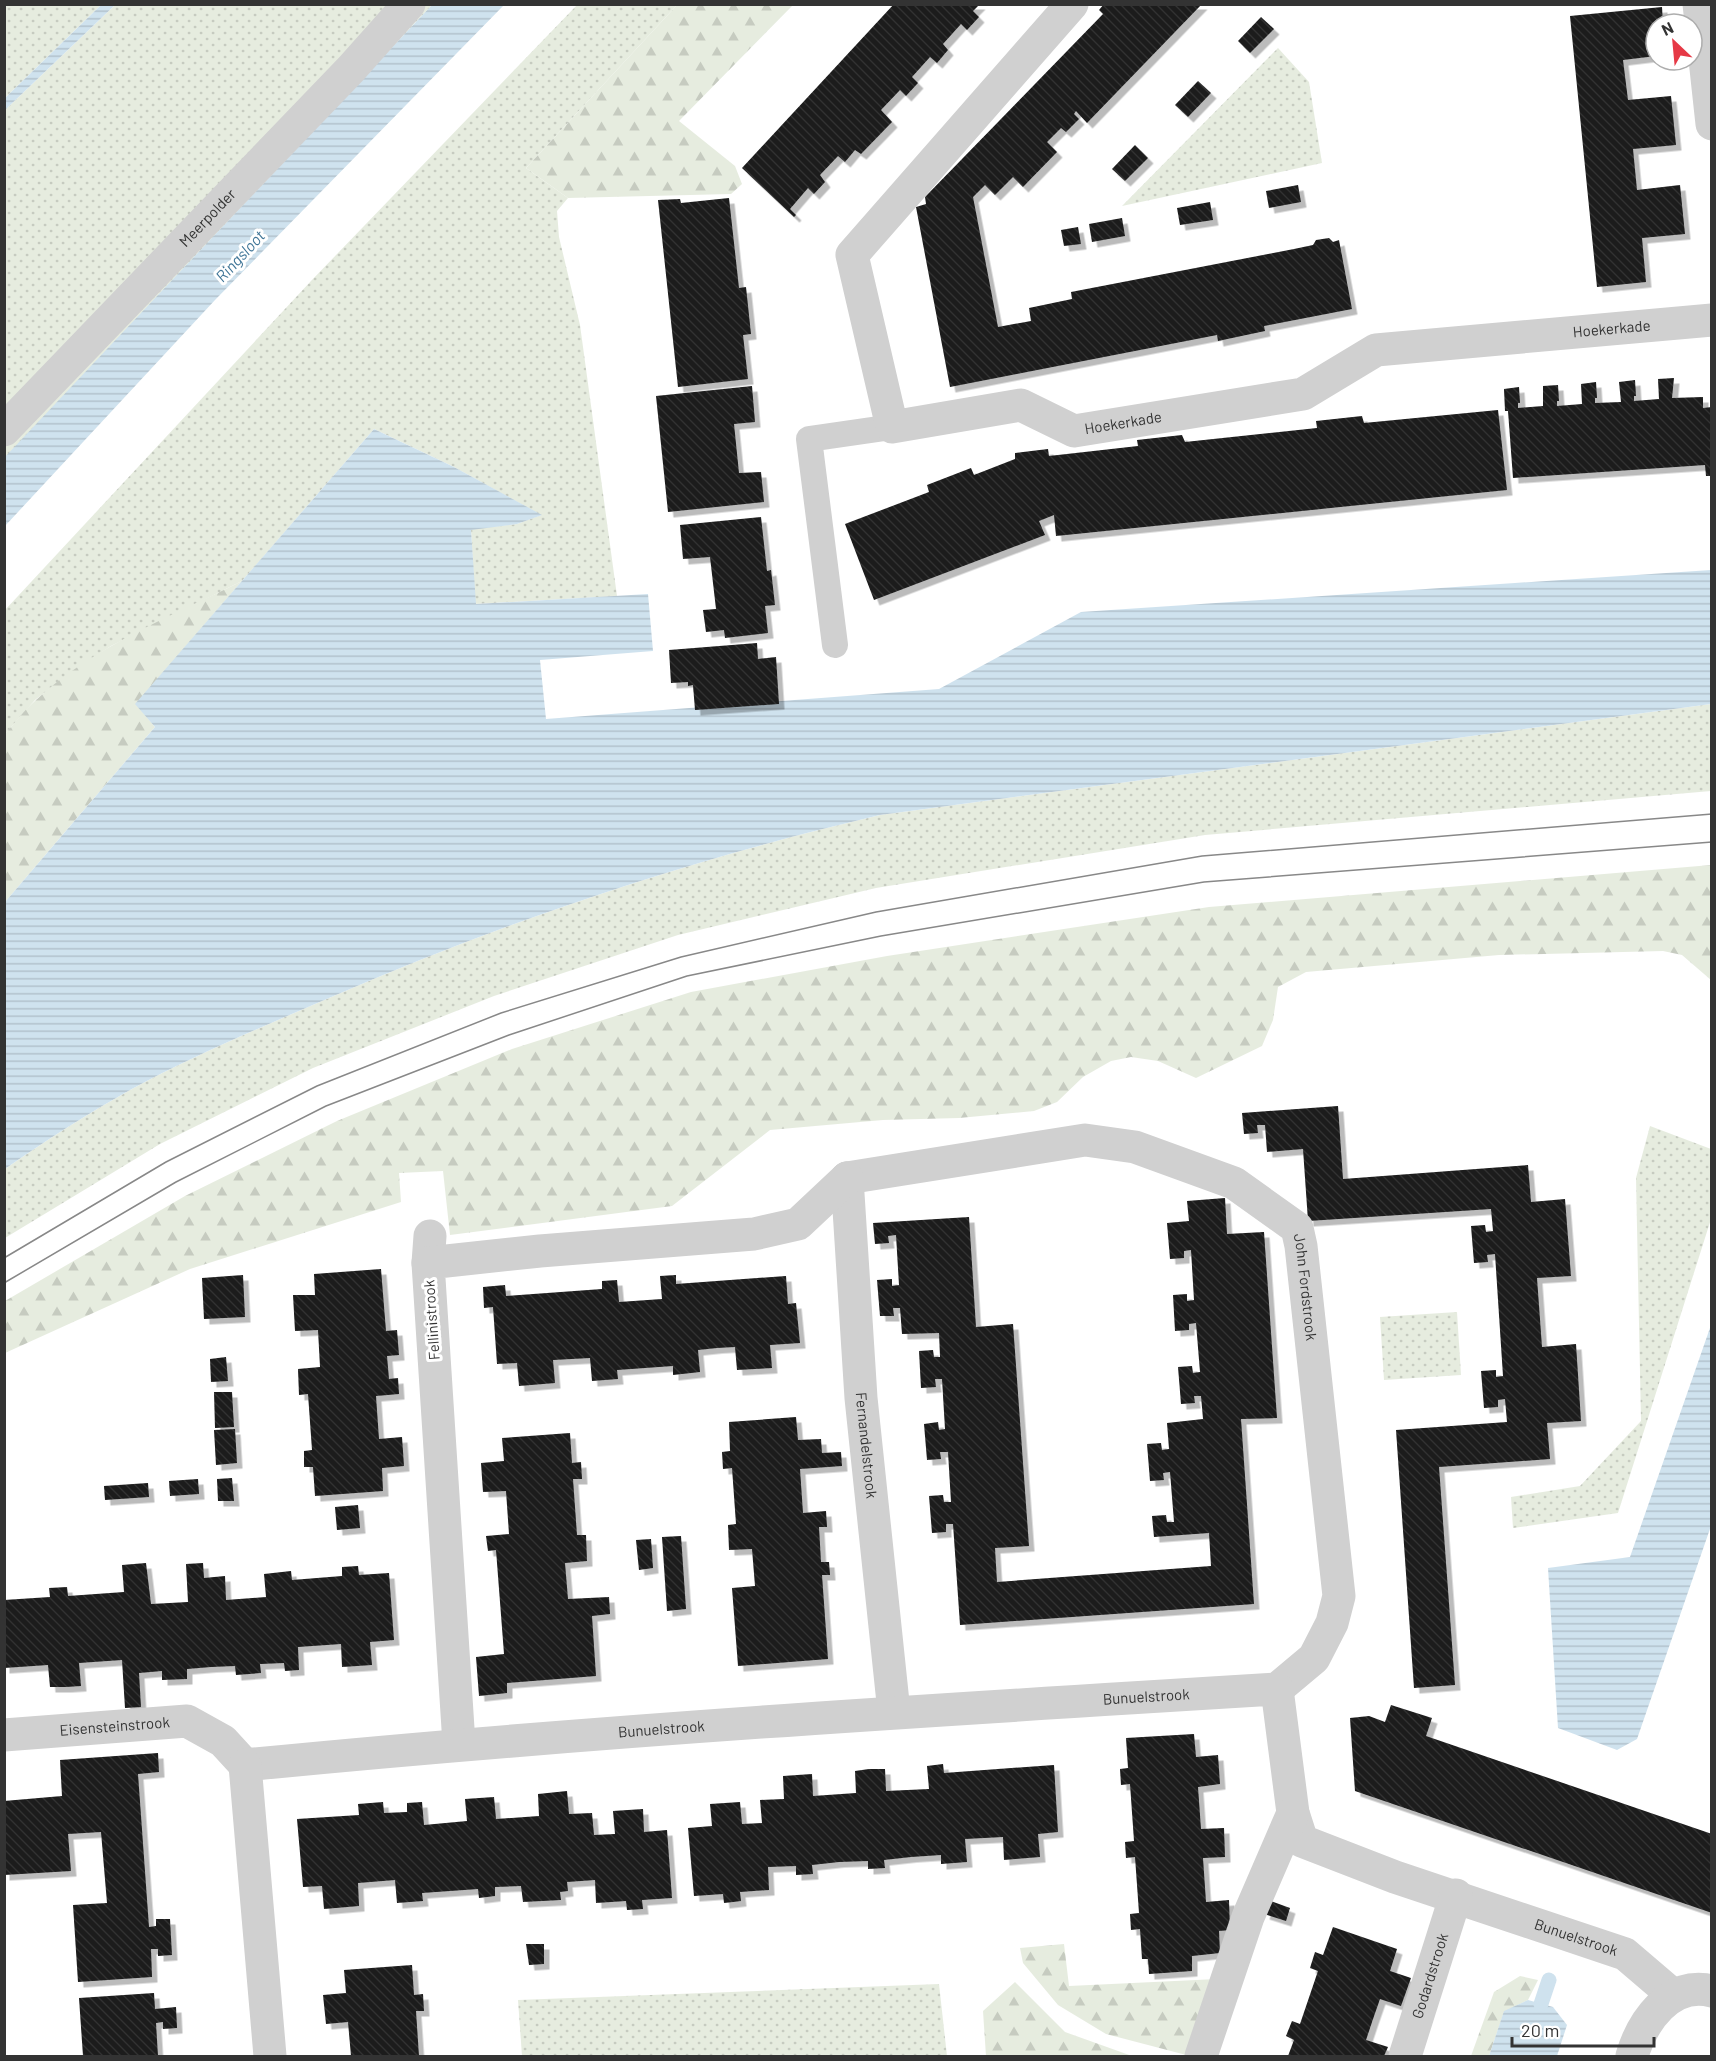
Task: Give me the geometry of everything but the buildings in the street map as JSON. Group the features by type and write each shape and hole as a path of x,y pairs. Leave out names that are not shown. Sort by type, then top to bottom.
{"street":[{"name":"Meerpolder","path":"4,430 351,69 409,4"},
{"path":"892,427 852,255 1072,4"},
{"path":"1699,4 1712,124"},
{"name":"Hoekerkade","path":"892,427 1021,405 1074,430 1302,394 1376,350 1712,320"},
{"name":"John Fordstrook","path":"847,1178 1085,1140 1135,1147 1234,1183 1298,1228 1340,1596 1332,1623 1314,1658 1277,1689"},
{"name":"Fellinistrook","path":"459,1744 429,1249 540,1251 754,1234 798,1224 847,1178"},
{"name":"Fernandelstrook","path":"847,1178 861,1398 894,1712"},
{"name":"Bunuelstrook","path":"245,1765 459,1744 894,1712 1277,1689 1293,1813 1302,1841 1395,1877 1625,1954 1673,1995"},
{"name":"Eisensteinstrook","path":"4,1735 187,1721 223,1741 245,1765"},
{"path":"245,1765 270,2056"},
{"path":"1201,2056 1248,1917 1293,1813"},
{"name":"Godardstrook","path":"1405,2056 1456,1896"},
{"path":"1632,2056 1648,2019 1673,1995 1701,1989 1712,1991"}],"lane":[{"path":"835,645 809,439 892,427"}],"green space":[{"path":"5,5 101,5 5,98"},
{"path":"115,5 432,5 5,458 5,110"},
{"path":"577,5 677,5 526,168 568,198 557,211 559,237 580,325 617,596 475,604 471,529 517,524 541,515 454,467 374,429 242,581 111,646 35,700 5,734 5,610 311,281"},
{"path":"677,5 793,5 679,121 735,166 742,184 731,194 568,198 526,168"},
{"path":"1278,48 1309,82 1322,163 1122,206"},
{"path":"242,581 136,704 155,727 5,902 5,734 32,704 83,664 134,633"},
{"path":"1711,704 1711,791 1205,835 876,888 678,935 494,996 313,1068 160,1144 5,1238 5,1169 66,1128 130,1090 228,1042 396,970 532,918 669,872 880,815"},
{"path":"1711,865 1711,980 1682,955 1663,951 1499,955 1306,972 1278,987 1273,1020 1262,1046 1196,1078 1158,1061 1131,1057 1111,1061 1083,1077 1057,1102 1034,1111 959,1118 883,1120 770,1130 672,1206 450,1235 443,1171 399,1173 401,1202 190,1269 5,1353 5,1301 185,1196 337,1121 512,1049 691,992 887,956 1209,907"},
{"path":"1650,1126 1711,1149 1711,1219 1618,1513 1513,1528 1511,1497 1580,1486 1641,1421 1636,1178"},
{"path":"1457,1312 1461,1375 1384,1380 1380,1317"},
{"path":"1064,1944 1069,1986 1217,1979 1190,2056 1106,2034 1058,2005 1023,1963 1020,1948"},
{"path":"1520,1976 1538,1980 1528,2000 1504,2012 1489,2056 1471,2056 1494,1992"},
{"path":"1015,1982 1065,2032 1132,2056 986,2056 983,2011"},
{"path":"939,1984 947,2056 522,2056 518,2000"}],"water":[{"path":"101,5 115,5 5,110 5,98"},
{"name":"Ringsloot","path":"432,5 504,5 215,300 5,526 4,458"},
{"path":"374,429 454,467 542,515 517,524 471,530 476,604 648,594 653,651 540,660 546,719 939,689 1081,612 1711,570 1711,704 880,815 738,852 600,894 532,918 396,970 279,1020 203,1053 130,1090 66,1128 5,1169 5,902 155,727 135,704"},
{"path":"1711,1325 1711,1526 1637,1739 1617,1750 1558,1728 1548,1568 1630,1557"},
{"path":"1528,2000 1553,2007 1567,2025 1557,2056 1489,2056 1504,2011"}],"waterway":[{"path":"1541,2004 1549,1980"}],"tram line":[{"path":"4,1258 166,1162 317,1086 501,1013 681,957 876,912 1202,856 1712,814"},
{"path":"4,1283 176,1182 326,1106 509,1035 687,976 881,936 1204,882 1712,842"}]}
